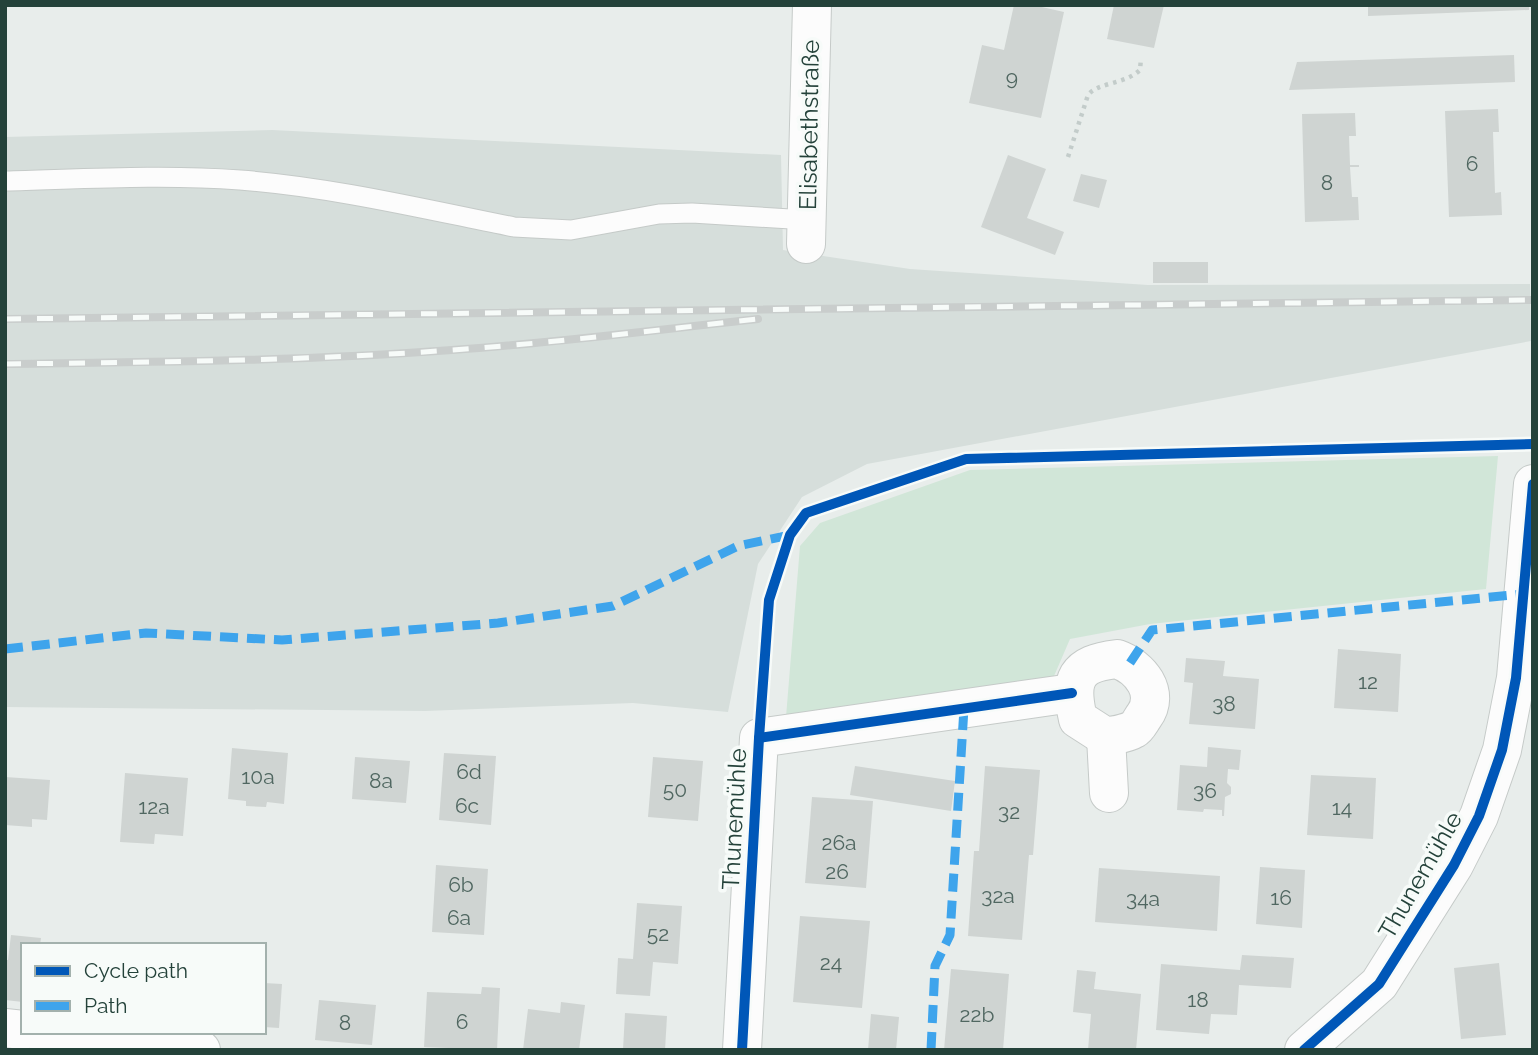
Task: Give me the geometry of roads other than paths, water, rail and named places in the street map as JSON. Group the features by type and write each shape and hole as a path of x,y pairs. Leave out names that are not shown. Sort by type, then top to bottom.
{"street":[{"name":"Elisabethstraße","path":"806,232 812,5"},
{"name":"Thunemühle","path":"1308,1049 1379,984 1448,876 1479,816 1502,750 1516,678 1533,484"},
{"path":"1117,659 1130,663 1145,678 1150,697 1148,712 1135,729 1106,737 1078,719 1072,693 1074,684 1086,668 1096,662 1117,659"},
{"name":"Thunemühle","path":"742,1050 759,738 1072,693"},
{"path":"1106,737 1110,793"},
{"path":"58,1034 201,1050"}],"lane":[{"path":"5,181 203,177 314,189 514,227 544,230 571,230 659,214 692,213 806,232"}],"railway":[{"path":"5,319 1533,300"},
{"path":"5,364 396,354 528,344 758,319"}]}
